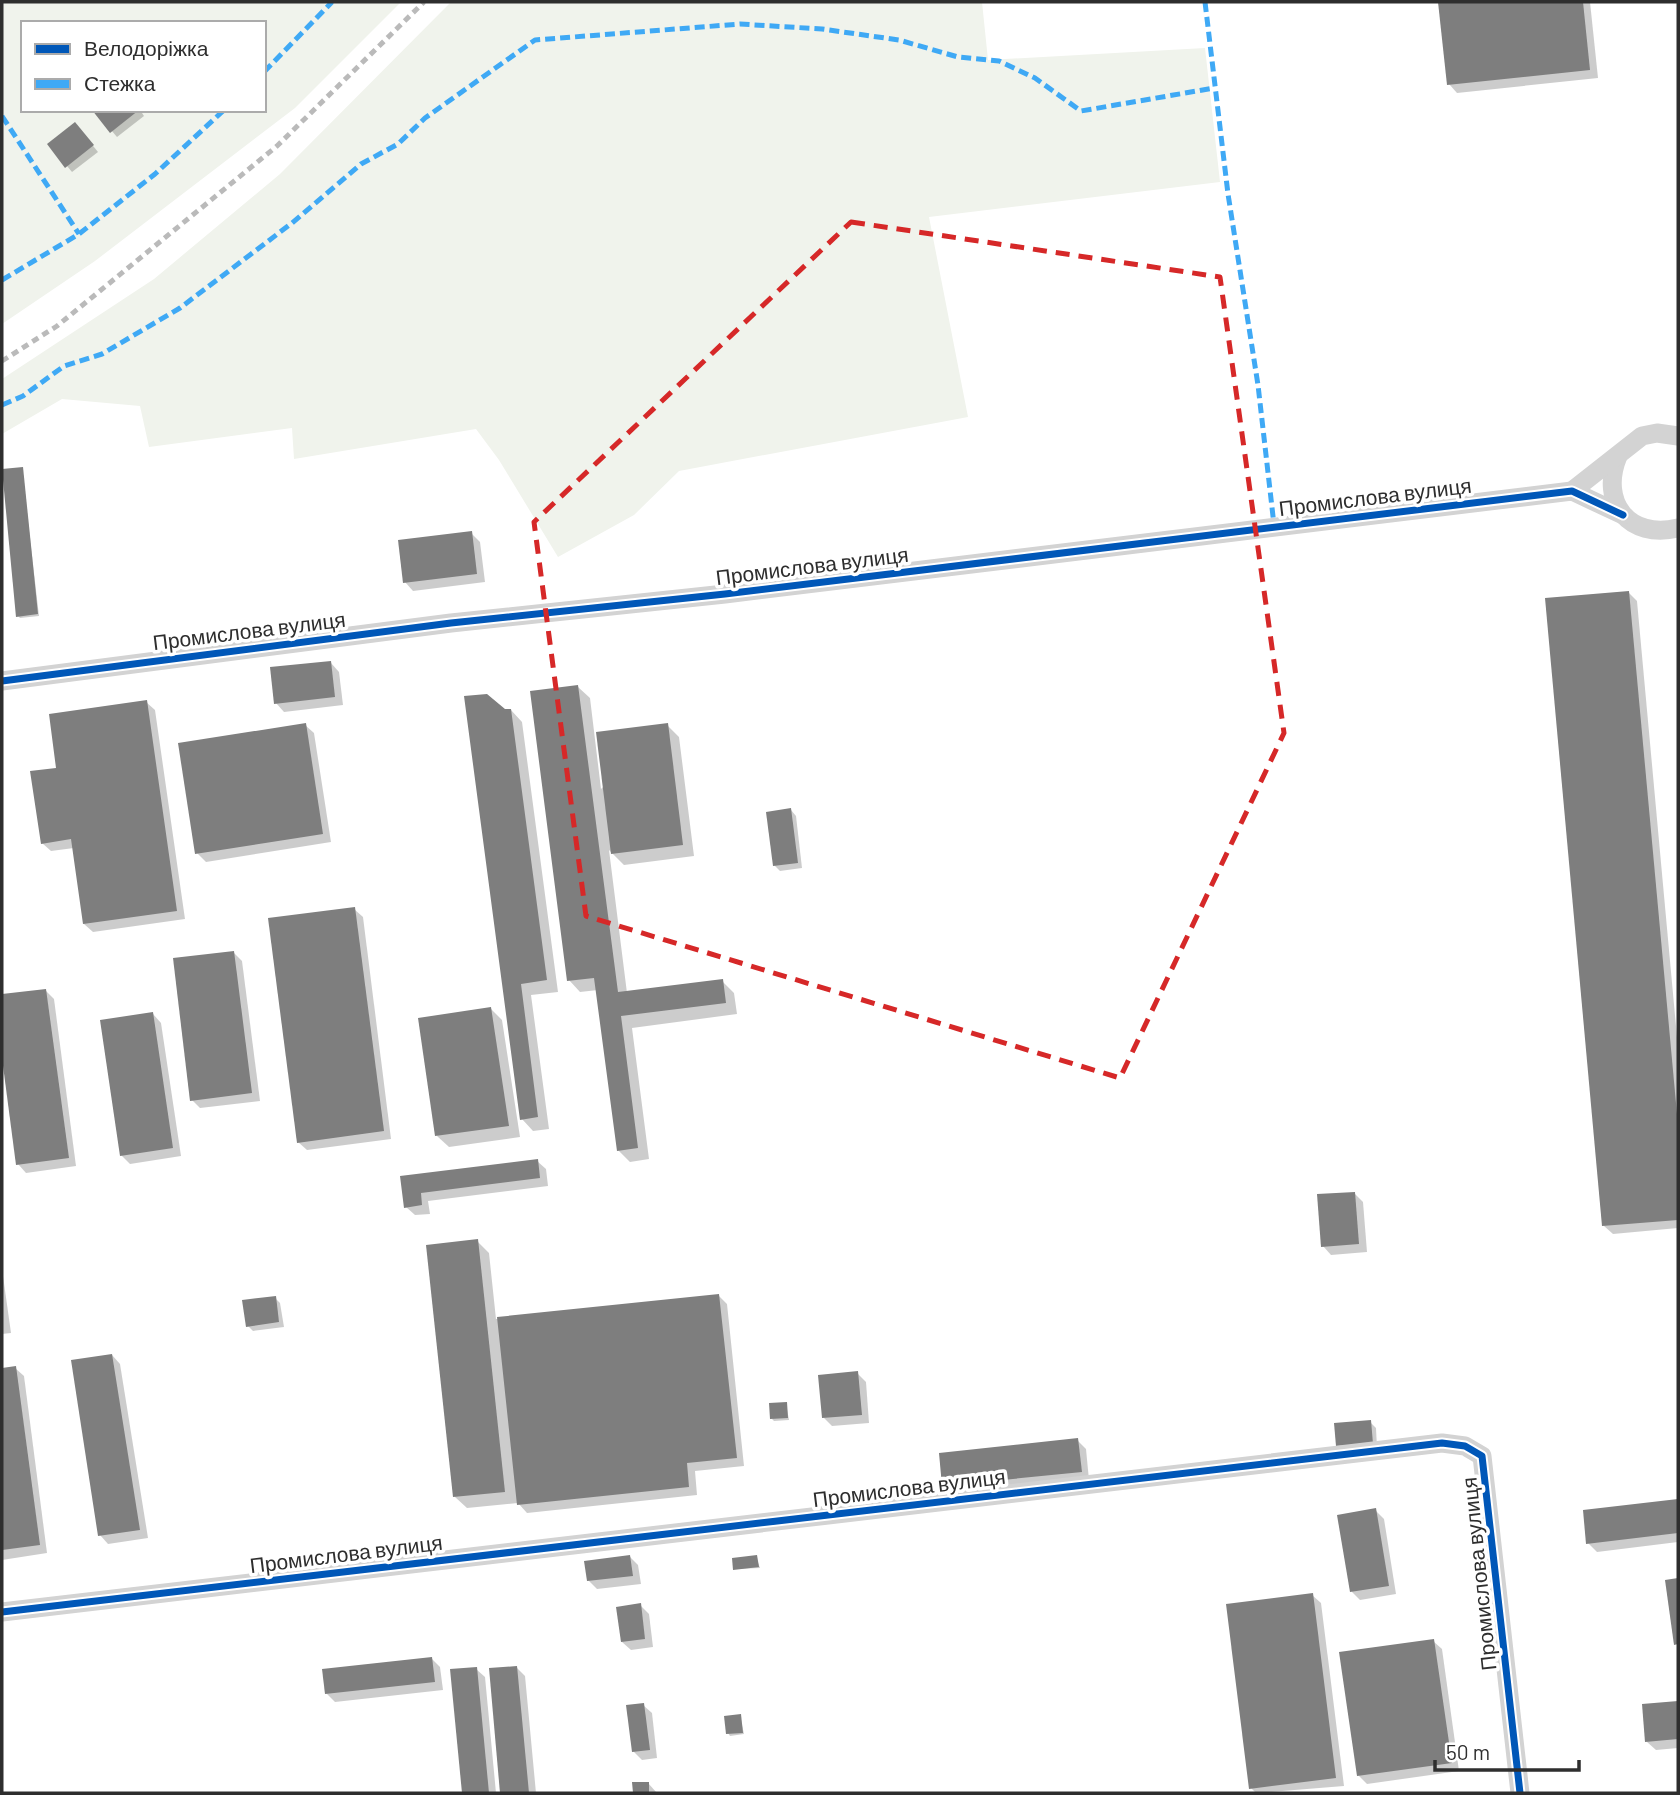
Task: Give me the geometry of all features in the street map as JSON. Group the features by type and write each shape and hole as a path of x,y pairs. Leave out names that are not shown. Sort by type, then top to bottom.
{"street":[{"path":"1678,436 1657,433 1642,436 1572,491 1623,514 1649,530 1678,528"},
{"path":"1618,456 1612,470 1611,486 1623,514"},
{"name":"Промислова вулиця","path":"2,681 438,625 725,594 1572,491"},
{"name":"Промислова вулиця","path":"2,1612 1442,1443 1465,1446 1482,1456 1520,1793"}],"highlighted area":[{"path":"851,222 1220,277 1284,733 1120,1078 586,916 534,522"}],"shaded area":[{"path":"2,2 401,2 295,108 95,261 2,324"},
{"path":"451,2 982,2 988,60 1205,48 1220,182 929,217 968,417 679,471 634,515 558,557 499,460 476,429 294,459 292,428 149,447 140,406 62,399 2,434 2,379 154,279 280,174"}],"building":[{"path":"1438,2 1583,2 1590,70 1447,85"},
{"path":"94,112 136,112 110,133"},
{"path":"75,122 94,145 65,168 47,144"},
{"path":"23,467 38,614 16,617 2,469"},
{"path":"472,531 477,574 403,583 398,540"},
{"path":"1629,591 1678,1125 1678,1220 1602,1226 1545,598"},
{"path":"331,661 335,697 274,704 270,667"},
{"path":"578,685 618,992 723,979 726,1003 621,1016 638,1148 617,1151 594,978 567,981 530,691"},
{"path":"487,694 505,709 511,709 547,980 521,984 538,1117 520,1120 464,696"},
{"path":"147,700 177,911 83,924 71,839 41,844 30,771 56,768 49,714"},
{"path":"306,723 323,834 195,854 178,743"},
{"path":"668,723 683,845 611,854 596,732"},
{"path":"791,808 798,863 773,866 766,812"},
{"path":"355,907 384,1131 297,1143 268,918"},
{"path":"234,951 252,1093 190,1101 173,958"},
{"path":"46,989 69,1158 16,1165 2,1058 2,994"},
{"path":"491,1007 509,1126 435,1136 418,1018"},
{"path":"153,1012 173,1148 120,1156 100,1020"},
{"path":"538,1159 540,1178 421,1193 422,1205 404,1208 400,1176"},
{"path":"1355,1192 1359,1244 1321,1247 1317,1194"},
{"path":"478,1239 505,1492 453,1497 426,1245"},
{"path":"719,1294 737,1458 687,1463 689,1487 517,1505 497,1317"},
{"path":"276,1296 279,1322 246,1327 242,1300"},
{"path":"112,1354 140,1530 98,1536 71,1360"},
{"path":"16,1366 40,1545 2,1550 2,1368"},
{"path":"858,1371 862,1415 822,1418 818,1375"},
{"path":"787,1402 788,1418 770,1419 769,1403"},
{"path":"1371,1420 1373,1444 1336,1446 1334,1423"},
{"path":"1078,1438 1082,1472 942,1486 939,1453"},
{"path":"1678,1499 1678,1533 1586,1544 1583,1510"},
{"path":"1376,1508 1389,1586 1350,1592 1337,1515"},
{"path":"630,1555 633,1576 587,1581 584,1561"},
{"path":"757,1555 759,1567 733,1570 732,1558"},
{"path":"1678,1578 1678,1644 1674,1645 1665,1580"},
{"path":"1313,1593 1336,1778 1249,1789 1226,1604"},
{"path":"641,1603 645,1639 621,1642 616,1607"},
{"path":"1434,1639 1452,1763 1357,1776 1339,1652"},
{"path":"432,1657 435,1682 325,1694 322,1669"},
{"path":"517,1666 529,1793 500,1793 489,1668"},
{"path":"477,1667 489,1793 462,1793 450,1669"},
{"path":"1678,1701 1678,1739 1645,1742 1642,1704"},
{"path":"644,1703 650,1750 632,1752 626,1705"},
{"path":"741,1714 743,1733 726,1734 724,1716"},
{"path":"632,1782 649,1782 649,1793 633,1793"}],"railway":[{"path":"2,361 57,326 277,146 424,2"}],"marked path":[{"path":"266,70 332,2"},
{"path":"1205,2 1228,194 1258,385 1274,525"},
{"path":"2,405 23,396 64,366 102,354 180,308 292,223 361,164 398,144 425,118 535,40 740,24 822,29 899,40 958,57 999,61 1035,78 1081,111 1214,88"},
{"path":"2,280 79,234 155,174 222,112"},
{"path":"2,116 79,234"}],"cycle path":[{"path":"2,681 451,623 725,594 1572,491 1623,515"},
{"path":"2,1612 1442,1443 1465,1446 1482,1456 1520,1793"}]}
